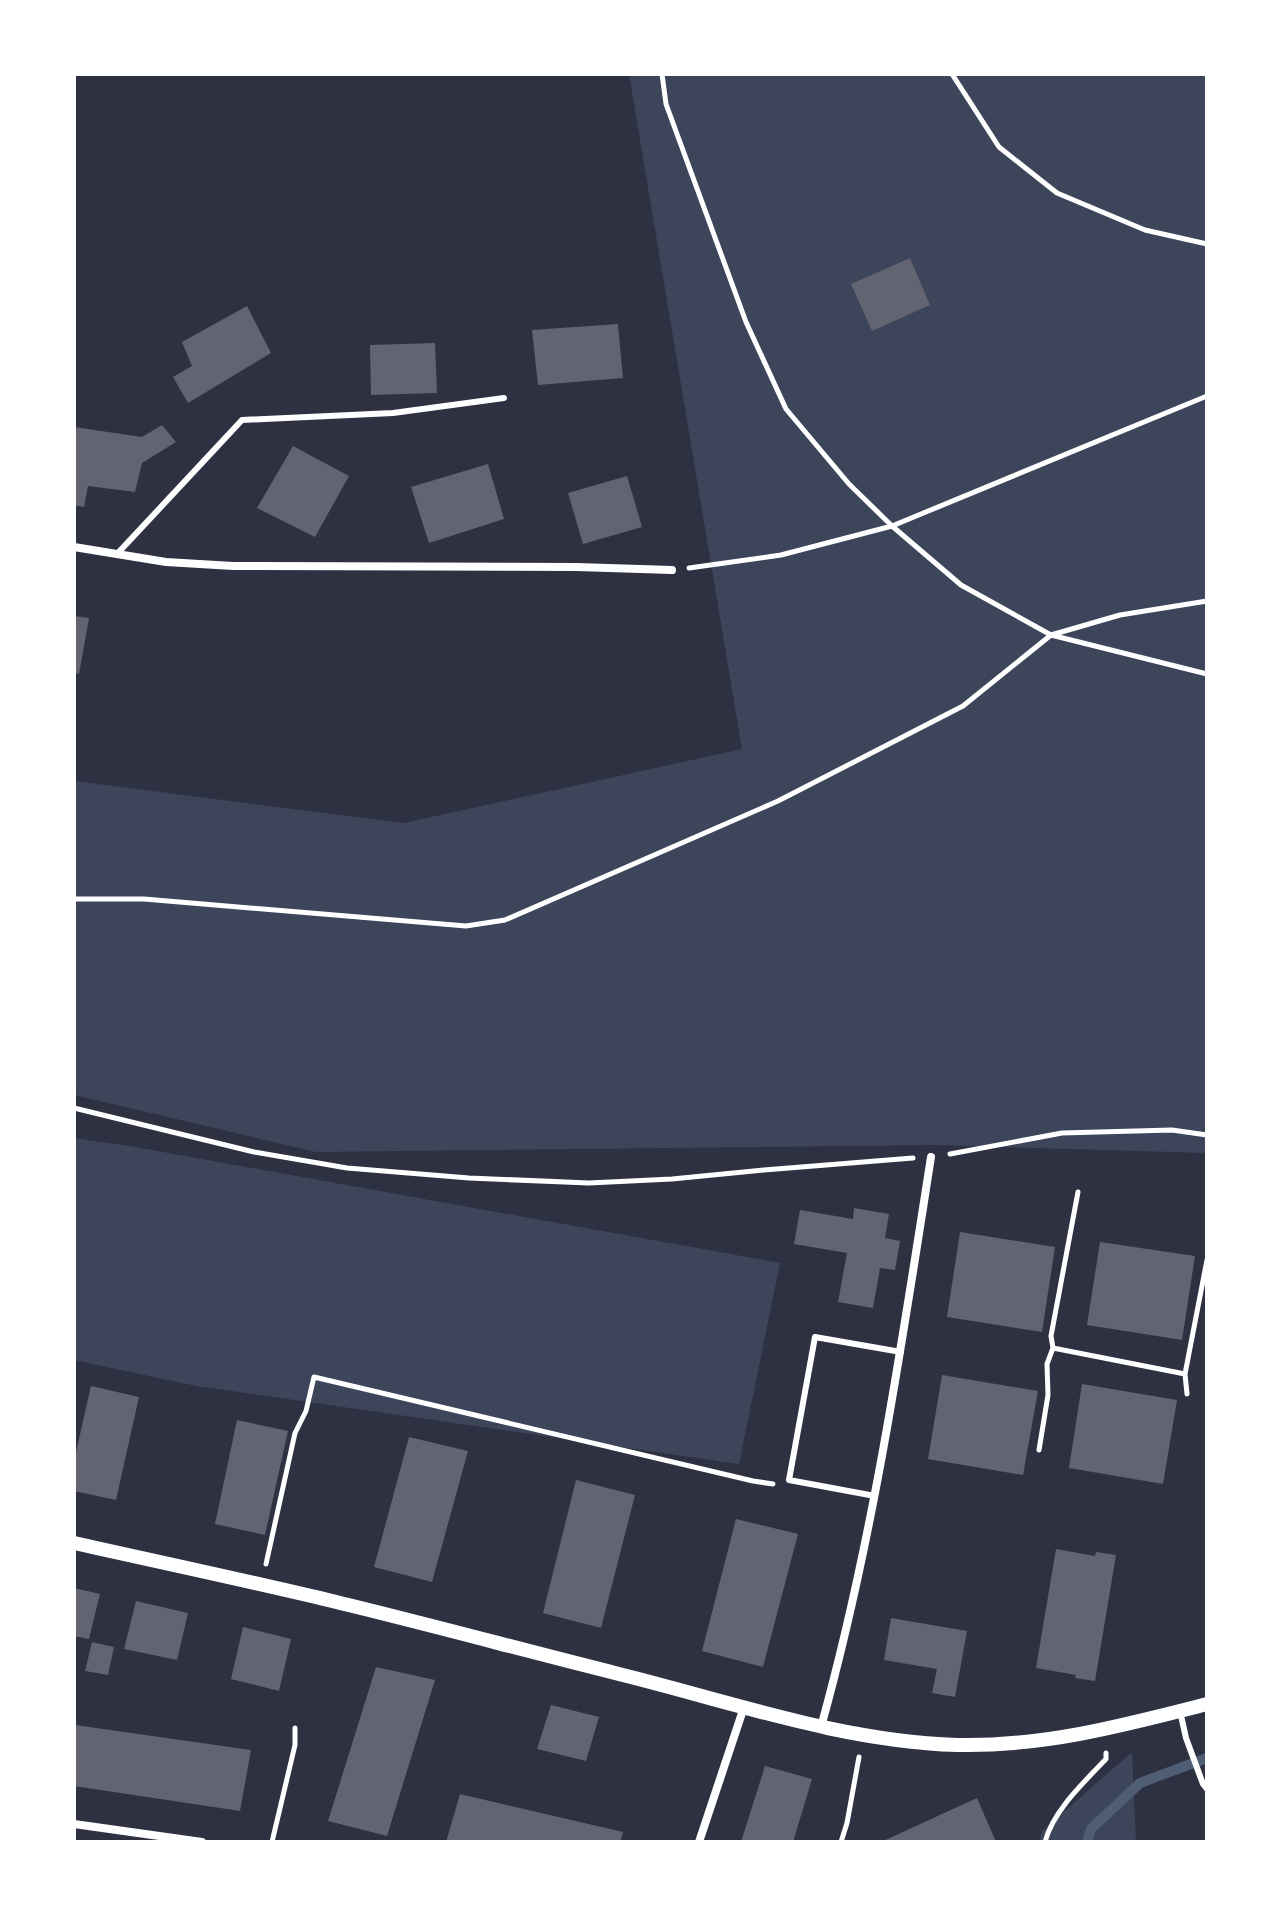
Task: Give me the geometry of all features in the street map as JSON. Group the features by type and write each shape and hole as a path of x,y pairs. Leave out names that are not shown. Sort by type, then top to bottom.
{"street":[{"path":"74,547 166,562 233,566 672,570"},
{"path":"821,1727 875,1496 931,1157"},
{"path":"74,1543 327,1600 821,1727 893,1740 958,1745 1011,1744 1102,1731 1207,1704"},
{"path":"699,1842 744,1707"},
{"path":"74,1824 202,1842"}],"lane":[{"path":"117,554 242,420 393,413 504,398"},
{"path":"875,1496 789,1480 815,1337 901,1352"},
{"path":"1180,1711 1186,1738 1207,1789"}],"path":[{"path":"662,74 666,104 740,308 786,409 849,484 961,585 1051,635 1207,674"},
{"path":"952,74 999,147 1057,193 1145,230 1207,244"},
{"path":"672,570 781,555 892,526 1207,396"},
{"path":"74,899 144,899 466,926 505,920 778,801 963,706 1051,635 1120,615 1207,601"},
{"path":"74,1108 254,1152 347,1168 469,1178 603,1183 931,1157 1062,1133 1172,1130 1207,1135"},
{"path":"1039,1450 1048,1395 1047,1364 1053,1348 1051,1336 1078,1192"},
{"path":"1187,1394 1185,1374 1207,1260"},
{"path":"1053,1348 1185,1374"},
{"path":"266,1564 295,1433 306,1411 314,1377 753,1481 774,1484 789,1480"},
{"path":"272,1842 295,1745 295,1728"},
{"path":"1045,1842 1048,1830 1076,1790 1106,1759 1106,1753"},
{"path":"841,1842 859,1756"}],"shaded area":[{"path":"629,74 1207,74 1207,1153 933,1145 316,1152 74,1095 74,781 404,823 742,749"},
{"path":"74,1138 780,1263 739,1464 196,1386 74,1360"},
{"path":"1132,1752 1136,1842 1039,1842 1042,1831"}],"building":[{"path":"910,258 930,305 872,331 851,284"},
{"path":"247,306 271,353 188,403 173,377 192,366 182,342"},
{"path":"618,324 623,378 538,385 532,330"},
{"path":"435,343 437,393 371,395 370,345"},
{"path":"162,425 176,442 142,463 135,492 88,486 84,507 74,505 74,427 142,437"},
{"path":"293,446 349,476 315,537 257,508"},
{"path":"488,464 504,519 429,543 411,487"},
{"path":"627,476 642,527 583,544 568,493"},
{"path":"74,616 89,618 79,674 74,673"},
{"path":"854,1208 889,1214 885,1238 900,1241 895,1270 880,1268 873,1308 838,1302 847,1253 794,1244 800,1210 853,1219"},
{"path":"960,1232 1055,1247 1042,1332 947,1317"},
{"path":"1100,1242 1195,1256 1182,1340 1087,1325"},
{"path":"942,1375 1038,1391 1023,1475 928,1459"},
{"path":"1082,1384 1177,1400 1163,1484 1069,1468"},
{"path":"91,1386 139,1397 116,1500 74,1491 74,1461"},
{"path":"237,1420 288,1431 265,1535 215,1524"},
{"path":"409,1437 468,1451 432,1582 374,1567"},
{"path":"576,1480 635,1495 601,1628 543,1613"},
{"path":"736,1519 798,1534 763,1667 702,1651"},
{"path":"1056,1549 1095,1556 1096,1552 1116,1555 1095,1681 1036,1668"},
{"path":"74,1588 100,1594 89,1639 74,1636"},
{"path":"136,1601 188,1613 177,1660 124,1649"},
{"path":"891,1618 967,1631 955,1697 932,1693 937,1669 884,1660"},
{"path":"243,1627 291,1639 279,1691 231,1679"},
{"path":"92,1642 114,1647 108,1675 85,1671"},
{"path":"376,1667 435,1680 387,1836 328,1821"},
{"path":"551,1705 599,1717 586,1761 537,1749"},
{"path":"75,1725 251,1750 240,1811 74,1786"},
{"path":"765,1766 812,1779 793,1842 741,1842"},
{"path":"460,1794 623,1832 620,1842 446,1842"},
{"path":"977,1798 996,1842 881,1842"}],"waterway":[{"path":"1087,1842 1091,1829 1140,1783 1207,1758"}]}
